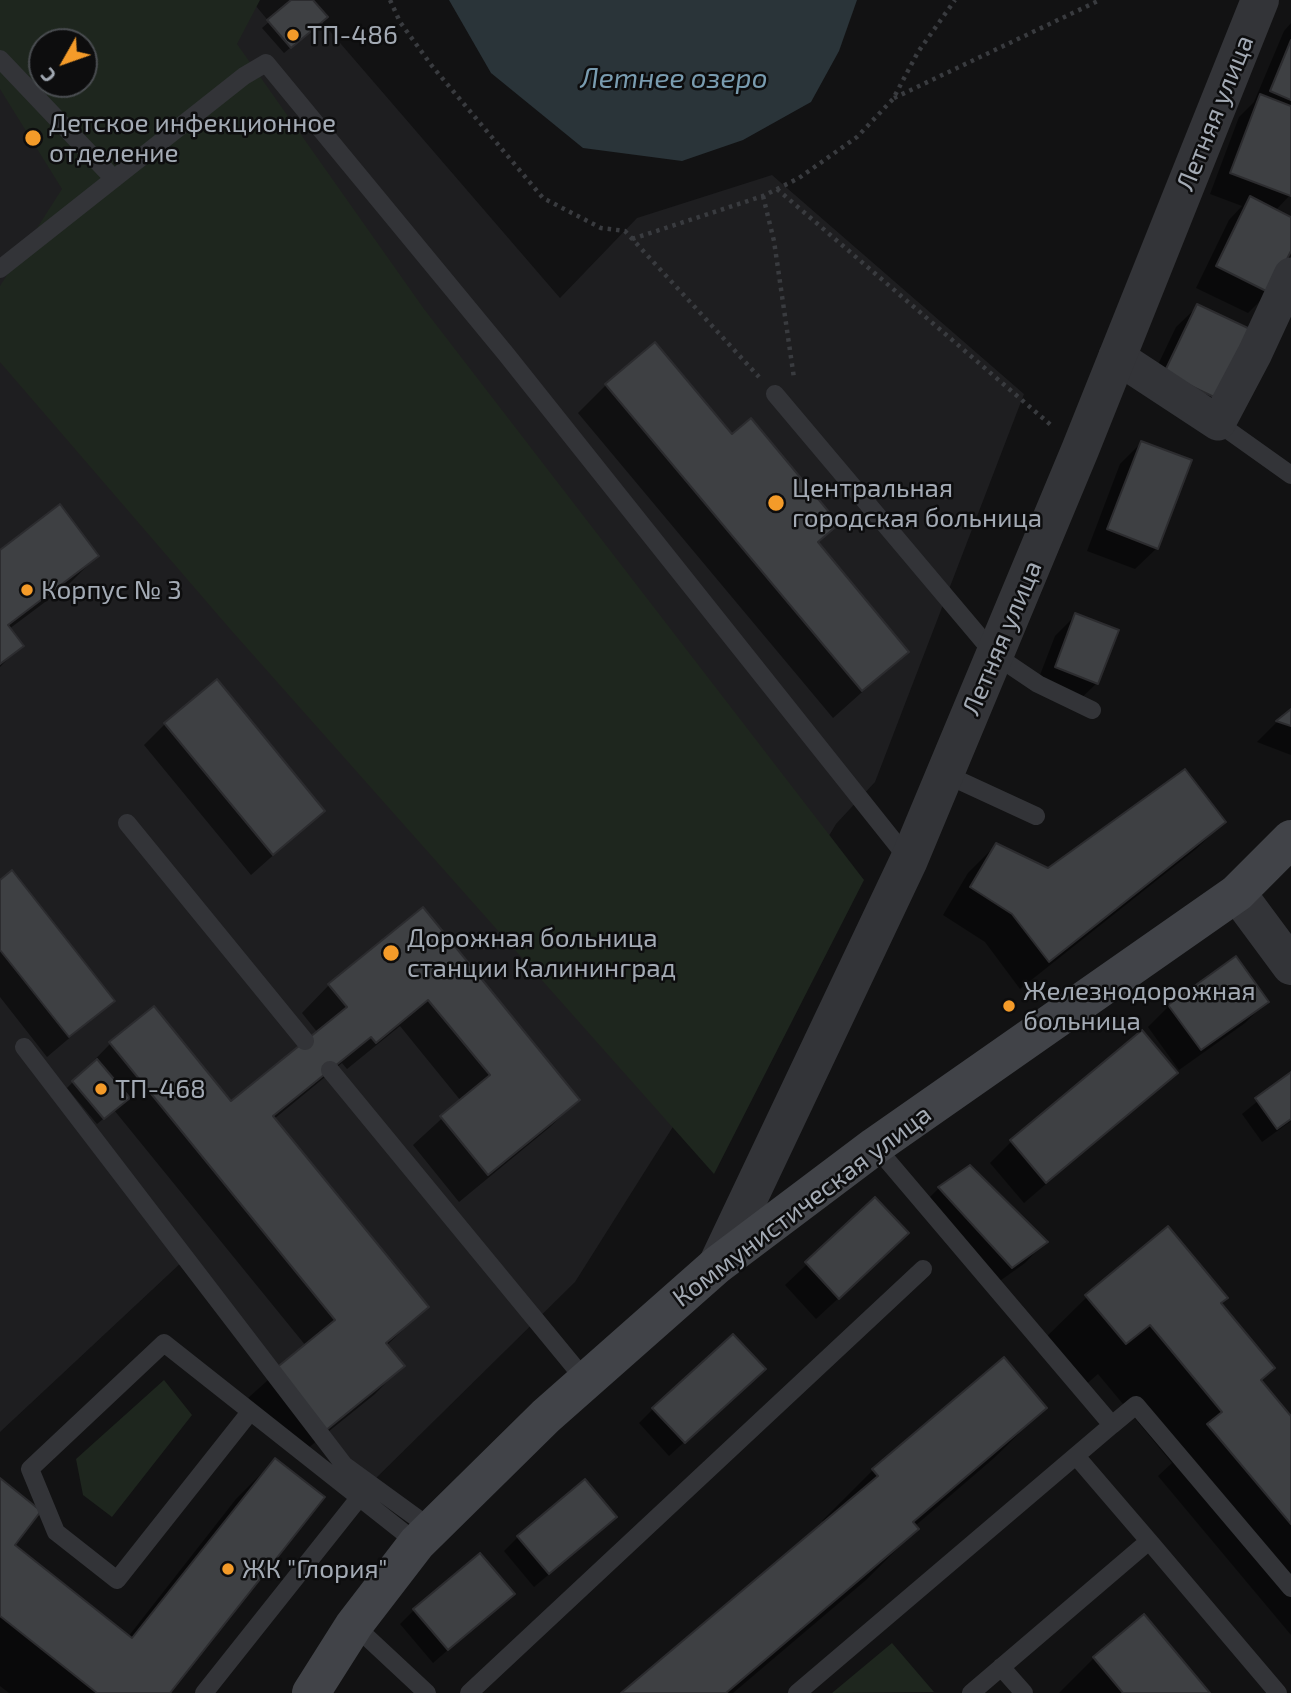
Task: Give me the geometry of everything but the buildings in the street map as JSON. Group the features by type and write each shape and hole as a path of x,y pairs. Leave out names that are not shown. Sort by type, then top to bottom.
{"main road":[{"name":"Коммунистическая улица","path":"311,1693 354,1625 424,1536 586,1381 717,1265 875,1146 1237,893 1291,839"}],"street":[{"name":"Летняя улица","path":"717,1265 909,860 1080,450 1260,0"},
{"path":"1116,356 1218,423 1255,353 1291,275"},
{"path":"1237,893 1291,966"}],"lane":[{"path":"0,59 114,179"},
{"path":"0,269 266,63 506,354 909,860"},
{"path":"775,394 995,655 1038,684 1092,710"},
{"path":"1218,423 1291,475"},
{"path":"945,774 1036,816"},
{"path":"127,823 305,1041"},
{"path":"24,1047 344,1465 424,1536"},
{"path":"330,1070 586,1381"},
{"path":"875,1146 1112,1425"},
{"path":"470,1693 923,1269"},
{"path":"250,1412 117,1580 57,1532 30,1469 163,1343 359,1498 424,1536"},
{"path":"797,1693 1136,1405 1291,1588"},
{"path":"1076,1456 1280,1693 1291,1685"},
{"path":"204,1693 359,1498"},
{"path":"971,1693 1149,1541"},
{"path":"354,1625 427,1693"},
{"path":"1001,1667 1024,1693"}],"path":[{"path":"390,0 400,22 432,66 543,198 601,228 625,231 775,394 795,382 774,241 763,196"},
{"path":"632,239 777,190 799,178 857,137 893,99 918,52 955,0"},
{"path":"893,99 1100,0"},
{"path":"777,190 1080,450"}],"shaded area":[{"path":"0,0 251,0 291,48 322,22 560,298 637,218 772,175 1024,394 875,782 836,824 815,859 830,878 575,1282 370,1484 183,1261 0,1432","holes":["97,1060 104,1119 72,1081"]},
{"path":"0,0 260,0 237,44 424,309 864,880 714,1174 231,630 0,362 0,286 62,189 0,89"},
{"path":"164,1380 192,1415 112,1517 83,1495 76,1459"},
{"path":"892,1643 934,1692 832,1693"}],"water":[{"name":"Летнее озеро","path":"449,0 857,0 839,51 811,102 743,140 682,161 583,148 491,73"}],"place":[{"name":"ТП-486","path":"293,35"},
{"name":"Детское инфекционное отделение","path":"33,138"},
{"name":"Центральная городская больница","path":"776,503"},
{"name":"Корпус № 3","path":"27,590"},
{"name":"Дорожная больница станции Калининград","path":"391,953"},
{"name":"Железнодорожная больница","path":"1009,1006"},
{"name":"ТП-468","path":"101,1089"},
{"name":"ЖК \"Глория\"","path":"228,1569"}]}
